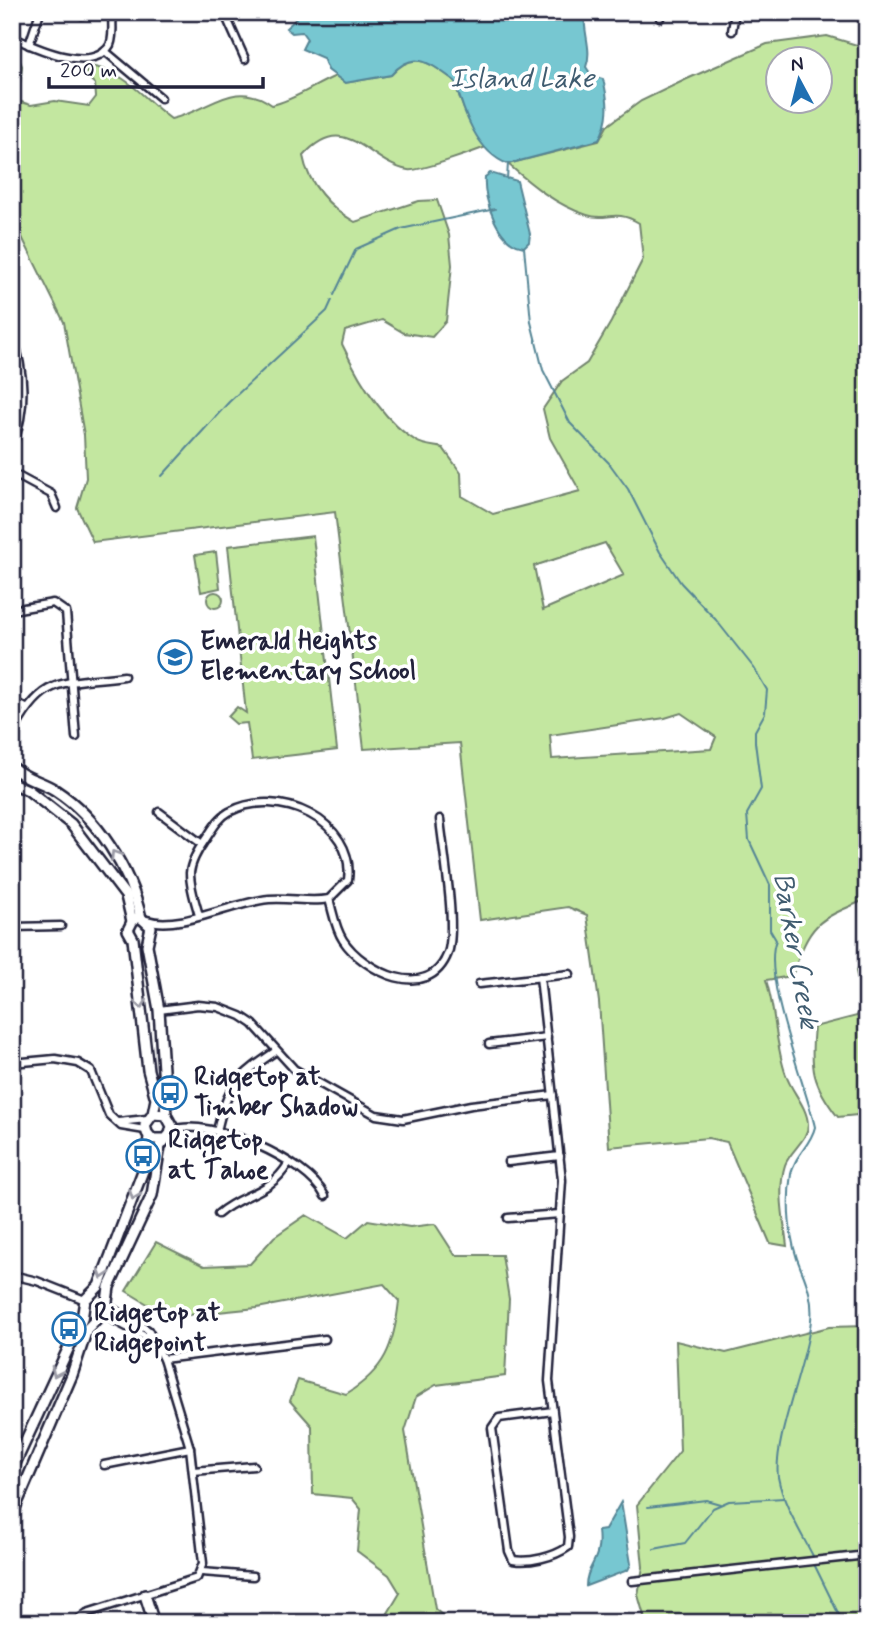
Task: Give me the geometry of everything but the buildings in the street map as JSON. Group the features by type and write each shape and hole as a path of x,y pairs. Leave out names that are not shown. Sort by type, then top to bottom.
{"main road":[{"path":"12,767 24,777 56,791 91,822 124,870 140,920"},
{"path":"12,782 28,790 71,824 126,896 140,920 152,931 172,1124 163,1139 152,1195 102,1309 87,1329 72,1375 12,1515"},
{"path":"12,1470 88,1302 146,1163 147,1133 156,1098 148,1070 133,939 128,930 140,920"},
{"path":"133,939 141,941 152,931"},
{"path":"150,1117 172,1124"},
{"path":"147,1133 163,1139"},
{"path":"88,1302 102,1309"},
{"path":"88,1302 102,1309"},
{"path":"145,1595 154,1623"}],"street":[{"path":"29,45 40,12"},
{"path":"12,37 64,58 105,51 111,43 111,12"},
{"path":"224,12 245,59"},
{"path":"732,31 735,12"},
{"path":"105,51 161,98"},
{"path":"12,332 22,364 25,398 12,448"},
{"path":"12,473 51,494 57,508"},
{"path":"12,610 53,603 60,604 66,612 76,737"},
{"path":"12,735 26,708 51,685 124,676"},
{"path":"12,701 26,708"},
{"path":"152,931 199,915 269,899 329,899 348,880 345,850 334,830 307,812 272,804 239,808 225,814 202,844 190,870 199,915"},
{"path":"159,812 202,844"},
{"path":"329,899 343,940 377,971 401,980 428,975 446,957 451,934 440,819"},
{"path":"12,926 61,926"},
{"path":"479,984 570,974"},
{"path":"540,977 560,1156 560,1214 549,1381 553,1411 569,1537 568,1547 561,1552 523,1562 513,1560 509,1551 492,1428 499,1418 553,1411"},
{"path":"159,1010 198,1005 228,1010 253,1024 295,1069 368,1113 388,1118 415,1117 471,1105 553,1096"},
{"path":"489,1044 547,1037"},
{"path":"217,1132 222,1107 231,1087 249,1069 276,1051"},
{"path":"12,1063 54,1059 78,1063 91,1071 110,1115 121,1126 147,1133"},
{"path":"118,1122 150,1117"},
{"path":"172,1124 237,1136 316,1181 325,1196"},
{"path":"508,1162 560,1156"},
{"path":"218,1214 242,1197 269,1186 288,1164"},
{"path":"508,1218 560,1214"},
{"path":"12,1275 37,1281 88,1302"},
{"path":"74,1623 87,1613 197,1578 202,1572 190,1448 163,1359 151,1336 144,1336 102,1309"},
{"path":"163,1359 325,1339"},
{"path":"104,1465 190,1448"},
{"path":"193,1471 254,1466"},
{"path":"632,1581 867,1555"},
{"path":"202,1572 253,1576"}],"green space":[{"path":"827,36 867,48 867,899 836,913 817,926 804,944 792,976 766,980 782,1064 805,1111 808,1124 806,1135 787,1160 783,1175 782,1205 787,1246 770,1243 727,1142 708,1138 609,1147 599,1002 587,915 568,907 480,920 460,743 364,749 335,512 93,542 77,508 86,478 84,435 64,322 12,217 12,53 17,54 22,66 18,101 31,105 55,101 89,106 96,97 95,84 85,75 89,66 124,80 171,119 233,95 258,97 272,105 289,100 336,76 345,83 391,75 408,62 423,61 438,69 455,81 467,116 486,147 414,170 393,165 344,137 332,137 318,143 303,156 310,176 322,194 337,210 355,222 419,201 437,200 449,235 452,265 446,321 432,337 404,333 382,320 345,331 342,344 382,410 416,441 443,448 461,473 462,496 493,514 580,491 550,438 543,409 562,381 587,363 643,259 639,223 623,216 594,217 576,211 545,194 508,164 599,141 607,126 641,101 767,44","holes":["605,543 624,575 543,610 534,566","681,713 716,737 711,749 552,759 550,735 665,718"]},
{"path":"313,536 337,750 252,760 247,723 236,724 228,717 237,707 246,713 228,546"},
{"path":"216,552 220,588 201,592 195,555"},
{"path":"215,592 221,594 221,606 215,608 209,606 207,600 209,594"},
{"path":"867,958 867,1114 838,1117 823,1095 815,1075 812,1054 814,1027 857,1016 863,1003 856,971"},
{"path":"306,1215 347,1238 368,1220 410,1227 435,1224 455,1255 502,1255 509,1299 505,1376 436,1385 416,1397 405,1431 435,1609 451,1623 382,1623 400,1593 389,1575 357,1551 361,1509 352,1498 313,1494 312,1426 290,1401 298,1380 346,1394 379,1366 394,1331 399,1301 384,1284 257,1308 169,1317 126,1291 156,1242 204,1266 250,1264 274,1237"},
{"path":"867,1326 867,1623 646,1623 638,1595 643,1567 637,1505 680,1451 676,1341 726,1353 829,1327"}],"water":[{"name":"Island Lake","path":"291,12 386,12 412,17 425,12 585,12 588,53 586,67 592,76 603,79 606,96 607,117 603,132 599,140 508,164 497,159 480,141 467,118 455,81 423,61 415,61 407,62 391,75 345,83 328,70 323,58 302,49 307,39 302,32 292,33 286,28 296,19"},
{"path":"490,173 517,181 530,234 529,242 524,247 507,238 494,219 485,186 485,177"},
{"path":"621,1502 631,1564 628,1570 586,1586 588,1573 598,1550 598,1531 605,1530"}],"waterway":[{"path":"507,179 508,163"},
{"path":"334,295 356,249 401,229 495,209"},
{"name":"Barker Creek","path":"524,247 531,322 543,370 570,423 609,463 628,489 660,552 681,583 716,620 754,668 767,690 765,713 755,731 761,789 747,814 749,840 770,885 770,930 776,940 773,957 779,1004 815,1127 791,1174 791,1235 806,1281 811,1313 808,1338 780,1442 778,1477 788,1507 813,1556"},
{"path":"162,476 229,402 327,311 332,300"},
{"path":"654,1549 685,1543 713,1508 729,1501 784,1498"},
{"path":"648,1507 706,1500 720,1504"},
{"name":"Barker Creek","path":"814,1564 843,1623"}],"place":[{"name":"Emerald Heights Elementary School","path":"175,657"},
{"name":"Ridgetop at Timber Shadow","path":"170,1093"},
{"name":"Ridgetop at Tahoe","path":"143,1156"},
{"name":"Ridgetop at Ridgepoint","path":"69,1329"}]}
